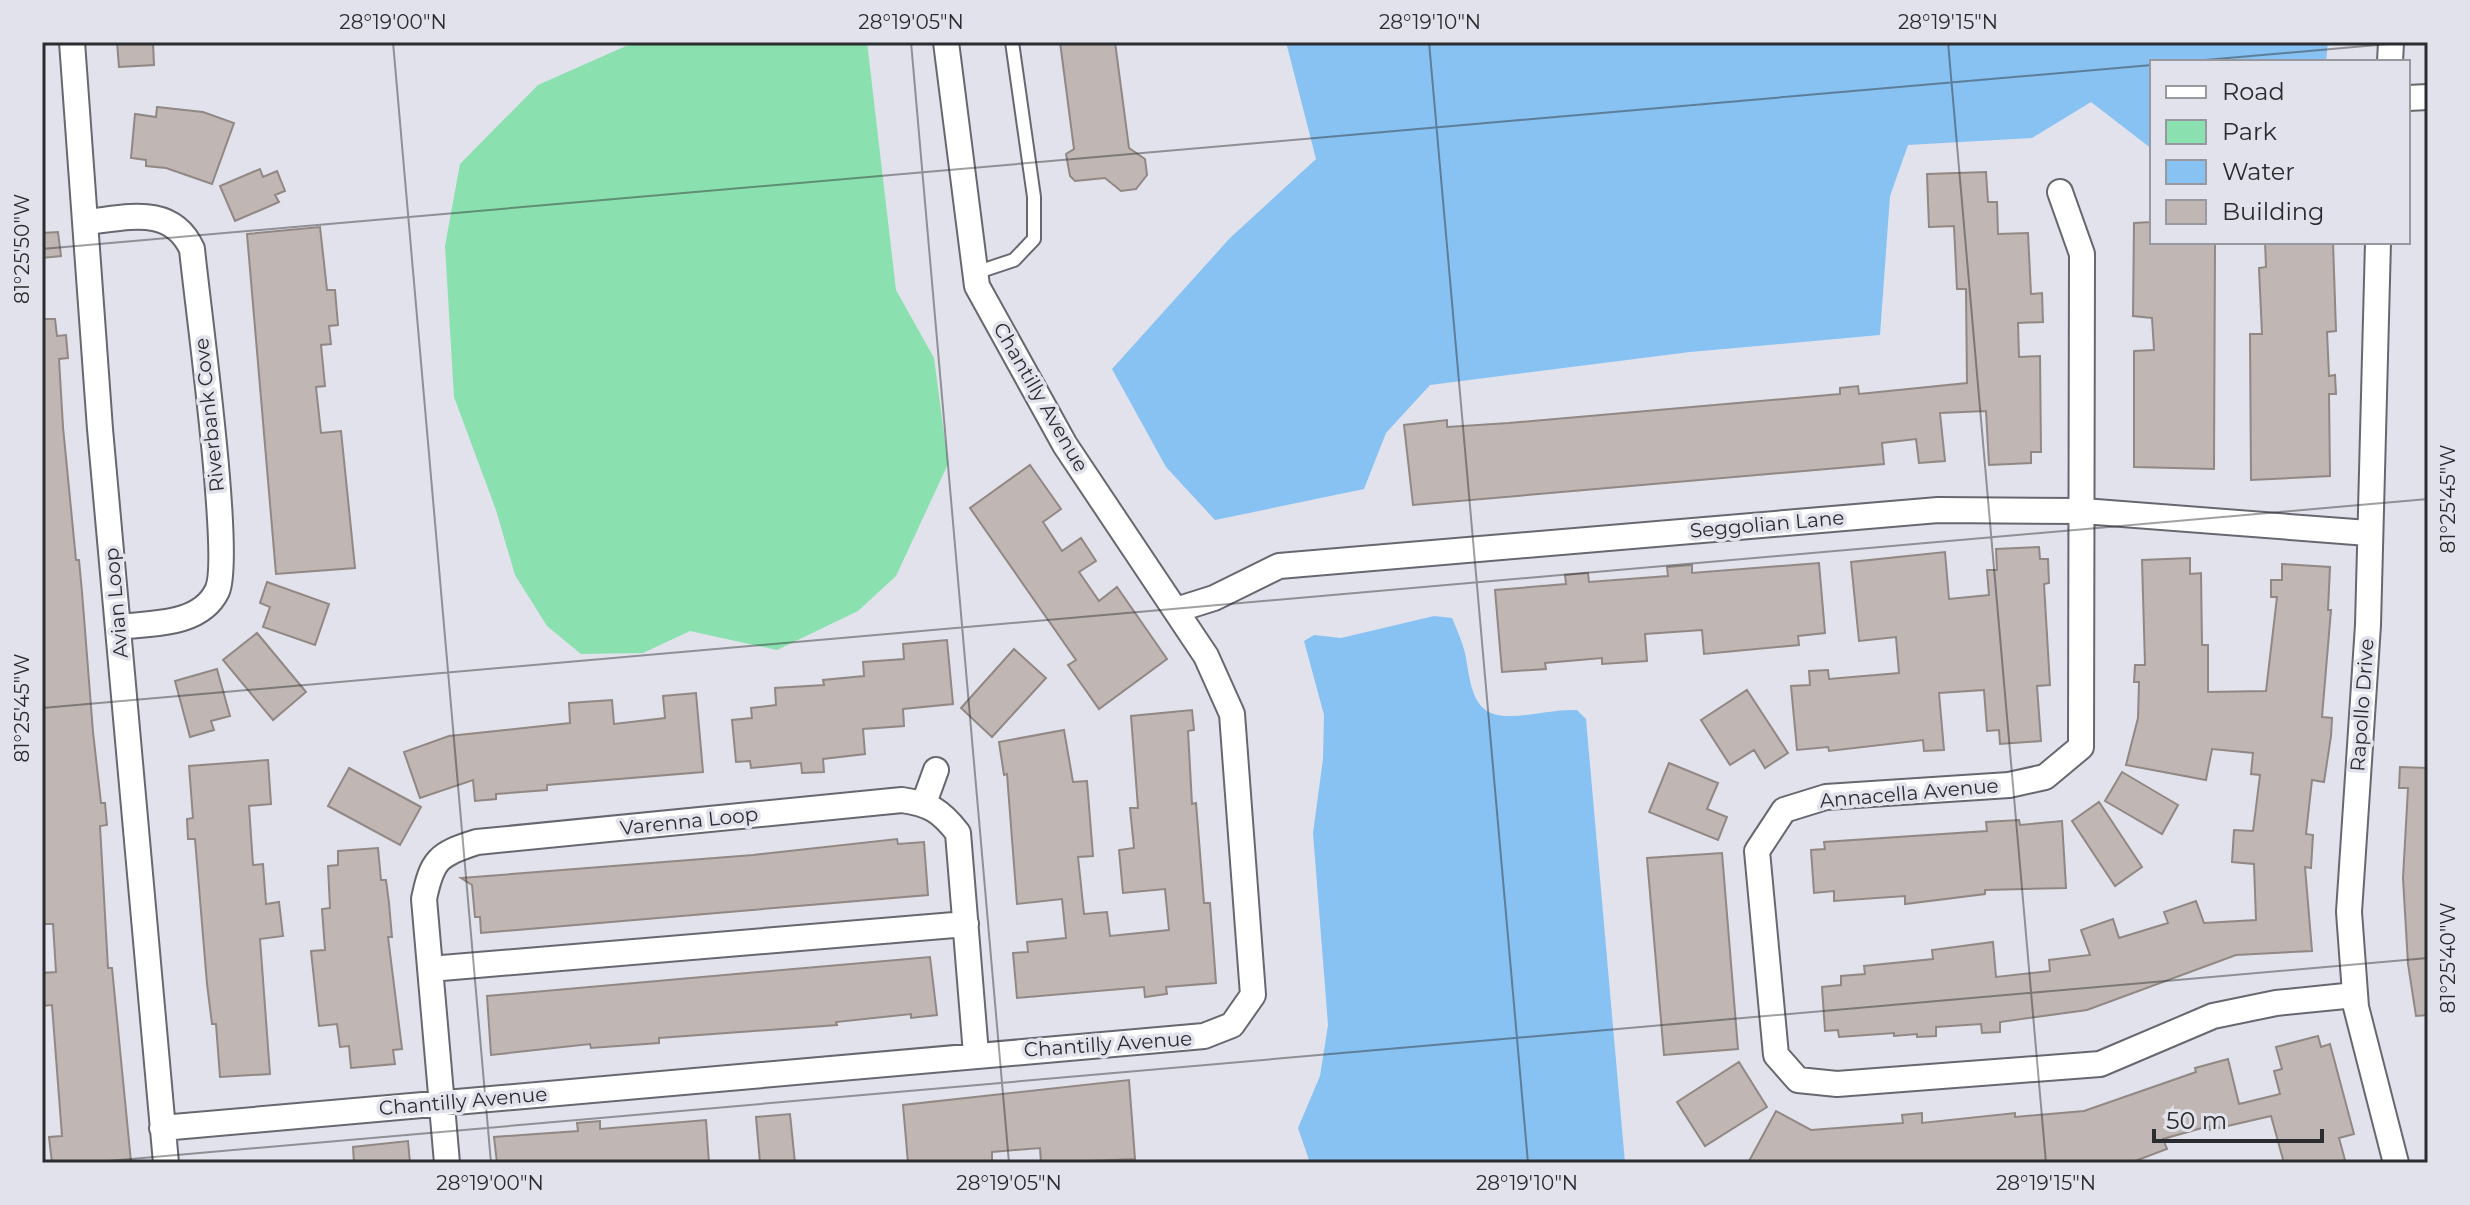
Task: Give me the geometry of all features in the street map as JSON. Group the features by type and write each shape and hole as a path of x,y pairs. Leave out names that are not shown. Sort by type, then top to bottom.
{"street":[{"name":"Avian Loop","path":"72,42 118,627 166,1163"},
{"name":"Chantilly Avenue","path":"162,1128 1204,1036 1232,1025 1253,995 1232,714 1206,656 1065,445 977,286 946,42"},
{"name":"Annacella Avenue","path":"2060,192 2082,254 2081,747 2045,777 2009,785 1826,797 1784,810 1757,851 1776,1055 1798,1080 1837,1084 2100,1064 2213,1016 2276,1003 2355,995"},
{"name":"Riverbank Cove","path":"85,222 142,217 169,220 184,232 192,249 218,510 221,575 217,591 209,601 196,613 179,620 118,627"},
{"name":"Rapollo Drive","path":"2378,244 2368,625 2349,912 2355,995 2396,1163"},
{"name":"Seggolian Lane","path":"1176,610 1214,598 1279,566 1938,510 2083,511 2368,533"},
{"path":"936,770 924,803 940,811 958,833 976,1054"},
{"name":"Varenna Loop","path":"442,1103 424,899 431,868 449,850 477,842 902,800 924,803"},
{"path":"430,969 966,924"},
{"path":"442,1103 447,1163"}],"lane":[{"path":"975,273 1014,260 1034,239 1034,197 1012,42"}],"green space":[{"path":"635,42 867,42 896,290 934,358 948,464 896,576 858,611 777,650 690,631 643,653 581,654 547,626 515,575 496,510 454,397 445,246 460,164 538,85"}],"water":[{"path":"1286,42 2328,42 2326,60 2150,60 2150,147 2091,102 2032,138 1908,145 1890,196 1880,335 1690,352 1430,385 1386,433 1364,489 1215,520 1166,467 1112,369 1230,238 1316,159"},
{"path":"1434,616 1452,618 1464,649 1471,686 1487,711 1509,716 1577,710 1586,719 1625,1163 1310,1163 1298,1128 1320,1076 1328,1025 1313,833 1323,759 1324,715 1304,641 1314,635 1341,638"}],"building":[{"path":"117,42 153,42 154,65 119,67"},
{"path":"1060,42 1115,42 1129,148 1145,159 1147,175 1136,189 1121,191 1105,178 1075,181 1070,176 1066,154 1074,149"},
{"path":"157,107 203,112 234,123 212,184 166,168 146,166 146,160 131,158 135,114 156,117"},
{"path":"260,169 263,177 277,171 285,191 275,195 279,202 235,221 220,186"},
{"path":"1986,172 1988,202 1997,202 1998,234 2028,233 2031,294 2042,293 2043,322 2018,323 2019,357 2040,356 2041,452 2031,452 2031,463 1989,465 1986,411 1940,413 1945,461 1919,463 1916,439 1882,443 1884,464 1413,505 1404,425 1447,420 1447,427 1509,423 1840,394 1840,388 1858,386 1859,394 1967,383 1966,289 1957,289 1954,226 1929,227 1927,174"},
{"path":"2150,222 2150,244 2215,244 2214,469 2134,467 2134,351 2154,350 2152,318 2133,316 2134,223"},
{"path":"320,227 327,290 335,290 338,325 329,326 331,344 321,345 325,386 316,387 321,433 341,431 355,568 276,574 247,234"},
{"path":"58,232 61,256 42,258 42,233"},
{"path":"2265,244 2333,244 2336,331 2327,332 2329,376 2335,375 2336,394 2329,394 2330,476 2251,480 2250,334 2262,334 2259,268 2266,267"},
{"path":"42,319 55,319 57,336 66,335 68,358 59,359 63,427 76,560 79,560 93,732 101,803 105,803 107,825 100,826 108,968 112,968 131,1162 52,1163 49,1137 62,1136 52,1005 42,1006 42,973 56,972 53,924 44,924 42,903"},
{"path":"1030,465 1061,509 1043,522 1062,551 1081,538 1096,561 1079,572 1099,601 1117,587 1167,659 1099,709 1068,665 1076,660 970,508"},
{"path":"2039,547 2040,559 2048,559 2049,583 2044,584 2050,685 2037,686 2041,741 2000,744 1999,730 1987,731 1984,690 1939,693 1944,750 1924,751 1923,740 1829,751 1828,747 1797,750 1791,686 1810,685 1809,671 1828,670 1829,679 1899,673 1896,637 1859,641 1851,562 1945,552 1949,599 1989,595 1987,570 1997,570 1996,549"},
{"path":"2190,558 2190,574 2201,573 2202,645 2208,645 2208,692 2266,691 2277,597 2271,597 2271,580 2282,580 2282,564 2330,567 2328,610 2331,610 2322,717 2332,718 2331,736 2324,782 2312,780 2306,834 2313,835 2311,868 2305,867 2312,951 2236,955 2087,1010 2000,1022 2000,1032 1982,1033 1981,1024 1936,1027 1936,1036 1917,1037 1917,1034 1894,1036 1894,1033 1839,1037 1838,1030 1825,1031 1822,987 1841,985 1841,976 1865,974 1864,966 1933,959 1932,950 1993,942 1996,977 2050,971 2049,960 2090,955 2081,930 2113,919 2119,938 2168,923 2164,912 2196,901 2204,923 2256,920 2254,864 2232,862 2234,830 2253,831 2260,775 2251,774 2253,753 2212,749 2206,780 2126,765 2138,718 2139,682 2134,682 2135,665 2145,665 2142,560"},
{"path":"1819,563 1825,633 1798,636 1799,645 1704,654 1702,630 1645,634 1647,661 1602,664 1602,658 1545,663 1546,669 1502,672 1495,590 1566,584 1565,575 1588,573 1589,582 1668,576 1667,567 1692,565 1692,573"},
{"path":"267,582 329,604 315,645 263,627 270,607 260,603"},
{"path":"257,633 306,692 273,720 223,660"},
{"path":"947,640 953,704 903,709 904,726 863,729 865,754 823,759 824,772 802,773 801,763 751,768 750,761 736,762 732,720 752,718 751,708 776,705 775,688 824,685 823,680 864,676 863,662 904,659 903,644"},
{"path":"1014,649 1046,678 992,737 961,708"},
{"path":"217,669 230,716 211,721 214,730 190,737 175,681"},
{"path":"1747,690 1788,753 1765,768 1754,750 1730,765 1701,720"},
{"path":"696,693 703,772 547,785 547,790 496,794 496,799 475,801 473,780 420,798 404,752 449,736 570,723 569,703 612,700 614,724 665,718 663,696"},
{"path":"1192,710 1194,730 1188,731 1192,804 1196,803 1204,903 1210,903 1216,983 1166,987 1167,994 1145,997 1144,987 1017,998 1013,953 1028,952 1027,942 1066,938 1062,899 1017,904 1007,774 1004,775 999,742 1064,730 1073,782 1087,781 1093,856 1078,857 1084,914 1107,912 1110,936 1169,930 1165,889 1123,893 1119,850 1134,848 1130,808 1138,808 1131,716"},
{"path":"268,760 271,804 249,806 253,865 263,864 266,904 279,902 283,936 260,939 270,1074 220,1077 216,1024 212,1024 207,984 195,839 188,839 187,819 193,818 189,766"},
{"path":"1669,763 1718,783 1707,809 1727,817 1718,840 1649,812"},
{"path":"2400,767 2428,768 2428,1015 2416,1016 2408,964 2403,878 2408,788 2399,788"},
{"path":"349,768 421,807 400,845 328,806"},
{"path":"2122,772 2178,805 2162,834 2105,801"},
{"path":"2099,802 2142,867 2115,886 2072,821"},
{"path":"2019,820 2020,825 2062,821 2066,888 1985,890 1985,894 1905,904 1905,896 1834,901 1834,891 1814,893 1811,850 1825,849 1824,842 1987,831 1986,822"},
{"path":"897,839 898,844 924,842 928,895 481,933 480,917 475,917 472,885 461,878 753,855"},
{"path":"378,848 381,880 386,880 389,903 392,937 388,937 402,1049 393,1050 395,1064 351,1068 349,1046 340,1047 337,1024 319,1026 311,951 325,950 322,909 330,908 328,866 338,865 338,851"},
{"path":"1722,853 1738,1049 1664,1055 1647,858"},
{"path":"930,957 937,1015 911,1018 911,1014 836,1022 837,1025 659,1038 659,1043 591,1048 590,1044 491,1055 487,996"},
{"path":"2318,1036 2321,1047 2330,1044 2354,1134 2339,1138 2345,1160 2335,1163 2284,1163 2271,1116 2210,1130 2209,1126 2163,1139 2167,1149 2130,1163 1748,1163 1776,1111 1811,1130 1903,1123 1902,1115 1922,1113 1922,1123 2015,1113 2015,1117 2084,1111 2196,1072 2195,1068 2228,1059 2239,1104 2280,1094 2274,1071 2282,1069 2276,1047"},
{"path":"1739,1062 1767,1107 1705,1146 1677,1102"},
{"path":"1129,1080 1135,1159 1041,1163 1040,1148 992,1152 992,1161 908,1163 903,1105"},
{"path":"790,1114 795,1163 760,1163 756,1117"},
{"path":"706,1120 709,1163 497,1163 494,1137 578,1131 577,1123 600,1121 600,1129"},
{"path":"408,1141 410,1163 354,1163 353,1147"}]}
